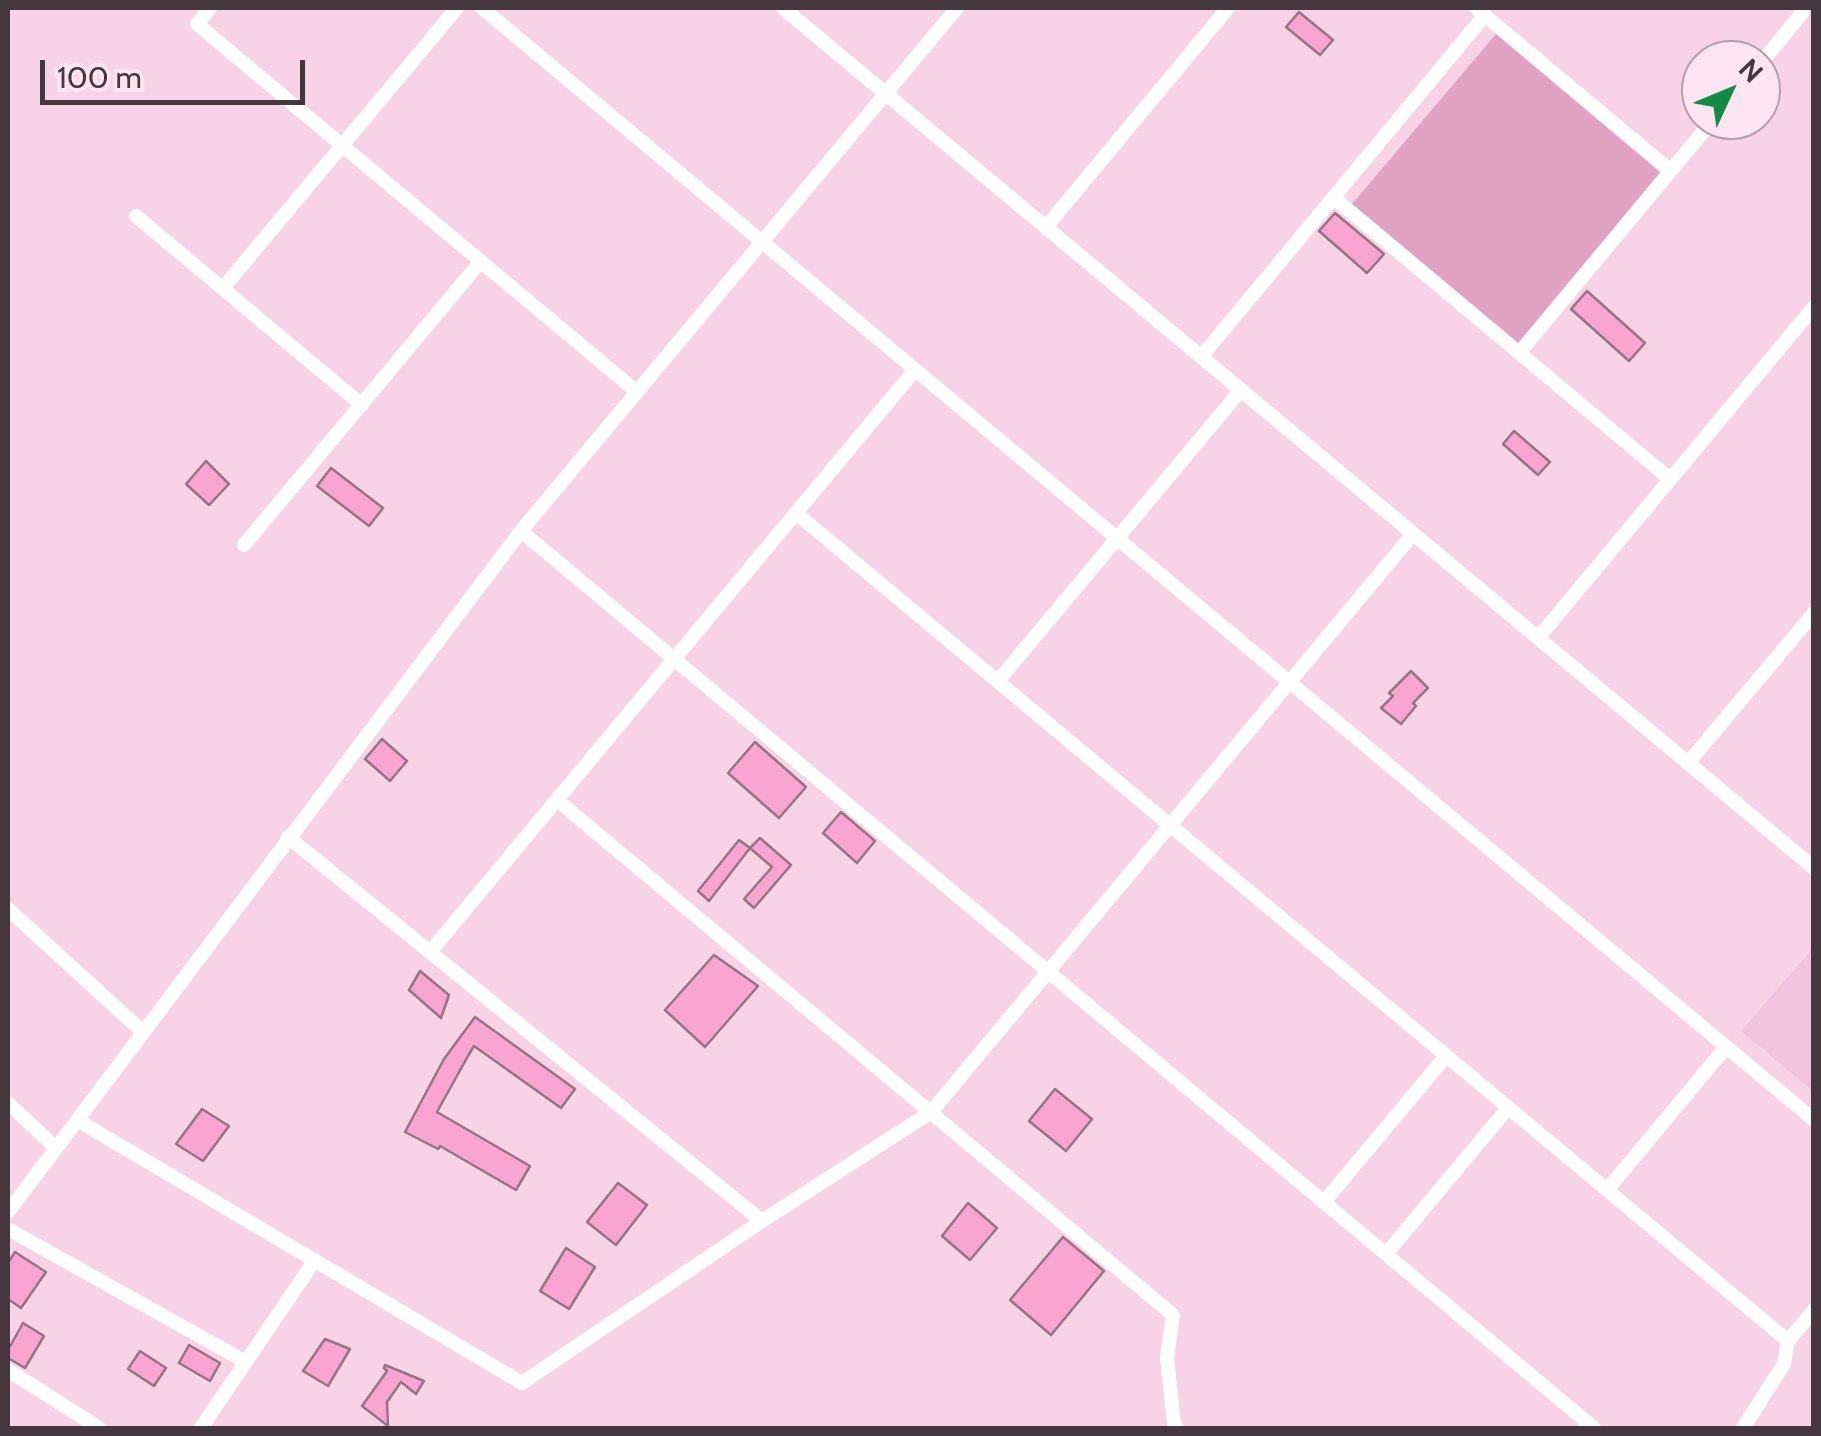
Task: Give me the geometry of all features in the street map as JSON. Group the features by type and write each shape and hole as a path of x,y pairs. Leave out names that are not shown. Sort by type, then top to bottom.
{"street":[{"path":"210,8 197,24 637,392"},
{"path":"223,288 457,8"},
{"path":"482,8 1814,1120"},
{"path":"783,8 1814,868"},
{"path":"8,1212 520,532 957,8"},
{"path":"1046,227 1228,8"},
{"path":"1201,357 1334,198 1481,12 1671,171"},
{"path":"1781,40 1804,14"},
{"path":"1519,353 1697,140"},
{"path":"1334,198 1670,479"},
{"path":"136,216 362,404"},
{"path":"244,546 481,261"},
{"path":"1538,638 1814,307"},
{"path":"430,952 916,370"},
{"path":"998,681 1241,390"},
{"path":"796,513 1788,1341"},
{"path":"520,532 1594,1428"},
{"path":"77,1120 522,1383 931,1112 1413,534"},
{"path":"1688,764 1814,613"},
{"path":"557,800 1173,1315 1168,1358 1177,1428"},
{"path":"288,837 762,1221"},
{"path":"8,909 143,1032"},
{"path":"1606,1190 1726,1047"},
{"path":"1324,1202 1446,1056"},
{"path":"8,1103 56,1148"},
{"path":"1386,1254 1508,1108"},
{"path":"8,1228 246,1362"},
{"path":"201,1428 315,1260"},
{"path":"1743,1428 1784,1364 1788,1341 1814,1310"},
{"path":"8,1370 99,1428"}],"shaded area":[{"path":"1496,34 1662,174 1518,344 1352,204"},
{"path":"1813,948 1813,1091 1741,1031"}],"building":[{"path":"1299,12 1333,40 1320,55 1286,27"},
{"path":"1335,213 1384,254 1367,273 1319,231"},
{"path":"1587,291 1645,343 1629,361 1571,309"},
{"path":"1514,431 1550,462 1538,475 1503,444"},
{"path":"206,461 229,484 209,505 186,484"},
{"path":"331,468 383,508 369,526 317,486"},
{"path":"1411,671 1428,688 1401,724 1381,708 1393,696 1389,693"},
{"path":"382,739 407,761 390,781 365,759"},
{"path":"755,742 806,787 779,818 728,773"},
{"path":"841,812 875,841 857,863 823,833"},
{"path":"760,838 791,865 754,908 744,899 772,867 750,848"},
{"path":"739,840 750,848 709,901 698,891"},
{"path":"714,955 758,986 705,1047 665,1010"},
{"path":"420,971 449,995 441,1018 409,990"},
{"path":"475,1017 575,1089 561,1108 474,1046 468,1056 437,1112 530,1166 516,1190 440,1146 438,1149 405,1132 444,1059"},
{"path":"1055,1089 1092,1119 1066,1151 1029,1121"},
{"path":"202,1109 229,1126 203,1161 176,1144"},
{"path":"618,1183 647,1205 616,1245 587,1222"},
{"path":"968,1203 997,1228 970,1260 942,1236"},
{"path":"1063,1237 1104,1271 1051,1335 1010,1300"},
{"path":"566,1248 595,1267 569,1309 540,1291"},
{"path":"15,1252 46,1272 21,1308 8,1299 8,1263"},
{"path":"23,1323 44,1336 25,1368 8,1358 8,1350"},
{"path":"325,1339 350,1349 328,1386 303,1371"},
{"path":"189,1345 220,1363 210,1381 179,1363"},
{"path":"140,1351 166,1368 154,1386 128,1369"},
{"path":"385,1365 424,1381 416,1394 401,1382 387,1402 388,1426 362,1406 387,1371"}]}
